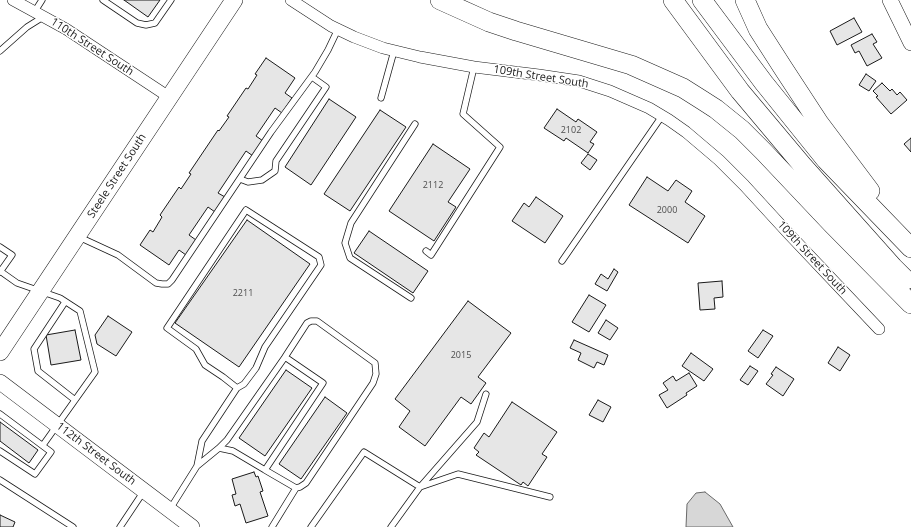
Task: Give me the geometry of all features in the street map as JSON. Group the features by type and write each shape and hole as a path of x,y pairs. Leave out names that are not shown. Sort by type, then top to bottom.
{"highway":[{"path":"440,0 489,22 631,65 684,88 716,109 742,130 911,304"},
{"path":"673,0 740,91 819,184 911,285"},
{"path":"702,0 764,83 826,160 911,247"},
{"path":"745,0 758,29 819,123 911,247"}],"main road":[{"name":"Steele Street South","path":"0,352 234,0"},
{"path":"890,0 909,32"},
{"name":"112th Street South","path":"0,382 192,527"}],"street":[{"name":"110th Street South","path":"13,0 66,29 169,97"},
{"name":"109th Street South","path":"291,0 338,29 383,48 420,58 579,81 610,90 650,108 686,132 705,147 729,170 879,329"}],"lane":[{"path":"0,51 39,14 42,0"},
{"path":"103,0 137,23 146,25 155,24 171,0"},
{"path":"77,236 118,255 156,283 168,284 176,275 271,132 312,77 328,50 338,29"},
{"path":"381,98 394,51"},
{"path":"426,251 432,255 500,147 463,114 474,67"},
{"path":"240,179 248,182 262,180 275,171 276,162 326,87 312,77"},
{"path":"562,261 662,116"},
{"path":"411,298 350,258 345,243 350,223 415,124"},
{"path":"197,466 202,441 237,388 244,384 256,368 265,347 321,265 319,257 246,210 167,328 196,349 205,365 237,388"},
{"path":"0,247 12,254 2,264 0,272 17,283 60,298 80,311 95,372 43,445"},
{"path":"65,302 34,349 38,371 75,400"},
{"path":"169,510 197,466 227,440 307,323 316,321 375,363 376,374 373,383 306,483 300,488 296,488 233,451 219,448"},
{"path":"265,470 323,383 285,357"},
{"path":"391,527 420,487 477,422 486,394"},
{"path":"0,414 51,452 35,474 0,451"},
{"path":"311,527 364,452 420,487"},
{"path":"420,487 458,474 550,497"},
{"path":"0,480 73,527"},
{"path":"272,527 296,488"},
{"path":"120,527 144,490"}],"shaded area":[{"path":"705,492 720,504 733,527 686,527 687,504 696,493"}],"building":[{"path":"124,0 160,0 148,17"},
{"path":"854,18 862,32 837,45 830,31"},
{"path":"872,34 877,42 873,44 882,58 867,66 859,51 855,53 851,45"},
{"path":"266,58 295,78 285,93 292,98 282,113 275,108 256,136 263,141 253,156 246,151 218,193 225,197 215,212 208,207 189,235 196,240 186,255 179,250 169,265 140,245 150,230 153,232 162,217 160,215 179,187 181,189 191,174 189,173 218,130 219,131 229,117 227,116 246,88 248,89 257,75 255,74"},
{"path":"866,74 876,81 869,91 859,85"},
{"path":"882,83 890,91 892,89 897,95 900,92 907,100 891,114 876,97 878,96 873,91"},
{"path":"329,99 356,117 311,185 285,167"},
{"path":"557,109 576,122 578,119 597,132 590,142 594,144 588,153 566,138 564,141 544,128"},
{"path":"380,110 406,127 350,211 324,194"},
{"path":"911,138 911,152 904,144"},
{"path":"433,144 470,169 448,202 456,207 434,241 389,211"},
{"path":"588,154 597,160 590,170 581,163"},
{"path":"647,177 668,191 676,180 692,191 685,202 705,216 688,243 629,205"},
{"path":"536,197 563,216 545,243 512,221 524,203 529,207"},
{"path":"247,220 310,264 239,367 175,323"},
{"path":"369,231 428,271 413,293 354,253"},
{"path":"614,269 618,272 607,291 595,284 601,274 608,279"},
{"path":"722,281 723,297 714,298 715,309 700,310 698,283"},
{"path":"589,295 606,305 589,332 572,322"},
{"path":"468,301 511,333 478,377 486,383 471,404 461,397 425,446 399,427 410,411 395,399"},
{"path":"108,316 132,332 116,356 97,344 95,335"},
{"path":"606,320 618,328 610,340 598,333"},
{"path":"75,330 81,360 51,365 46,335"},
{"path":"763,330 773,336 758,358 748,351"},
{"path":"574,340 608,355 604,365 597,362 594,368 578,360 581,353 570,348"},
{"path":"838,347 850,355 840,371 828,363"},
{"path":"691,353 713,369 704,381 682,366"},
{"path":"750,366 758,371 748,385 740,380"},
{"path":"776,367 794,379 783,396 766,384 773,375 771,374"},
{"path":"286,370 312,388 265,456 239,438"},
{"path":"689,373 697,386 686,393 687,395 667,408 659,395 668,390 663,383 673,376 676,381"},
{"path":"325,397 347,413 301,479 279,464"},
{"path":"598,400 611,407 603,422 589,415"},
{"path":"512,402 557,432 542,454 547,457 528,486 523,482 521,485 476,455 479,452 474,448 484,433 489,437"},
{"path":"0,422 38,450 29,463 0,441"},
{"path":"254,472 256,477 258,476 263,491 260,492 268,516 246,523 240,504 235,506 232,495 236,494 232,479"},
{"path":"0,515 15,522 13,527 0,527"}]}
